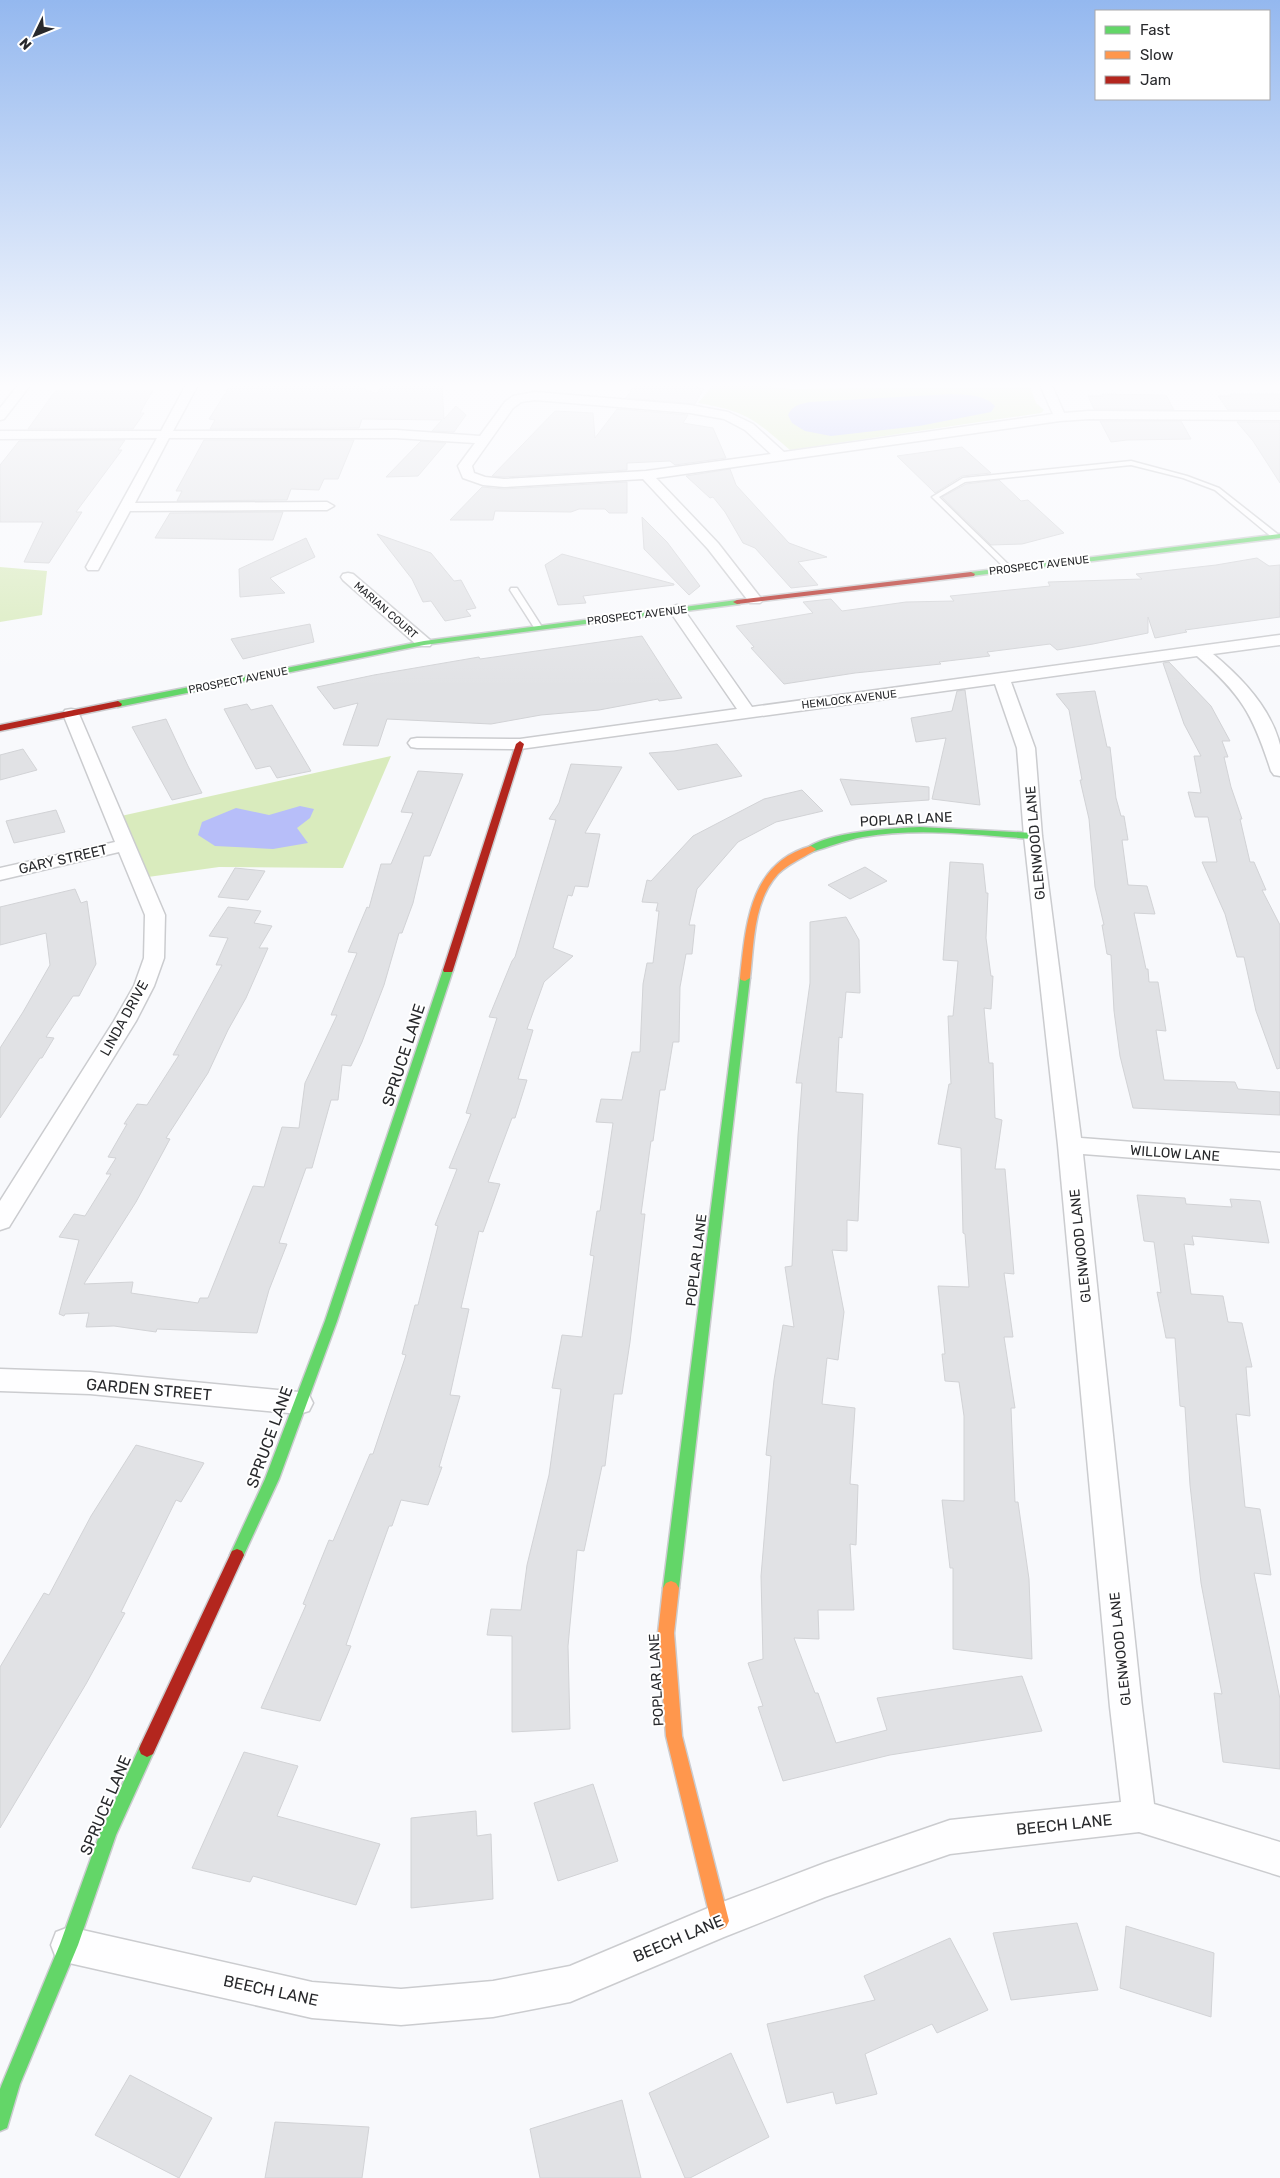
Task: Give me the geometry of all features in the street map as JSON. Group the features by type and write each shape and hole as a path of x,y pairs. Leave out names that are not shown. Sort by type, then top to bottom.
{"street":[{"path":"93,567 138,485"},
{"path":"655,485 713,546 755,600"},
{"path":"126,507 327,506"},
{"name":"PROSPECT AVENUE","path":"0,728 424,643 538,627 1278,536"},
{"name":"MARIAN COURT","path":"348,577 424,643"},
{"path":"677,610 747,712"},
{"name":"HEMLOCK AVENUE","path":"417,743 520,744 747,712 1002,680 1280,640"},
{"path":"1200,651 1240,687 1253,705 1266,728 1280,771"},
{"name":"GLENWOOD LANE","path":"1002,680 1026,748 1033,836 1070,1145 1126,1707 1139,1816"},
{"name":"LINDA DRIVE","path":"0,1221 125,1021 144,986 154,958 155,915 71,714"},
{"name":"SPRUCE LANE","path":"0,2121 11,2084 69,1945 108,1833 272,1479 298,1402 331,1322 414,1076 520,744"},
{"name":"POPLAR LANE","path":"720,1920 674,1736 666,1633 753,910 761,889 774,872 794,857 820,845 851,837 913,831 1033,836"},
{"name":"GARY STREET","path":"0,874 127,845"},
{"name":"WILLOW LANE","path":"1070,1145 1280,1161"},
{"name":"GARDEN STREET","path":"0,1380 90,1383 298,1402"},
{"name":"BEECH LANE","path":"69,1945 312,2000 402,2007 493,1999 570,1984 720,1920 825,1880 950,1837 1139,1816 1280,1859"}],"lane":[{"path":"955,485 935,497 1008,569"},
{"path":"1205,485 1217,489 1278,536"},
{"path":"514,590 538,627"}],"green space":[{"path":"0,567 47,571 42,615 0,622"},
{"path":"391,756 343,868 219,867 148,877 121,816"}],"water":[{"path":"300,806 314,809 310,818 297,828 308,843 273,849 215,846 198,835 202,822 236,808 269,815"}],"building":[{"path":"0,485 96,485 76,512 82,512 49,563 24,562 43,522 0,522"},
{"path":"179,485 321,485 319,490 291,489 287,500 177,501 182,491 176,491"},
{"path":"581,485 627,485 627,513 609,513 605,509 579,509 571,512 495,511 493,520 450,520 482,487 504,489"},
{"path":"695,485 736,485 789,543 827,557 798,562 818,585 791,588 755,548 743,543 725,512 713,497 710,498"},
{"path":"926,485 948,485 935,493"},
{"path":"965,485 1004,485 1021,501 1028,500 1064,533 1022,544 991,545 942,497"},
{"path":"283,512 273,540 155,538 170,513"},
{"path":"642,517 667,542 700,586 689,595 644,549"},
{"path":"377,534 431,553 454,581 461,580 476,608 466,610 471,616 445,621 431,601 423,602 412,579"},
{"path":"306,538 315,557 270,578 285,593 240,597 239,569"},
{"path":"562,554 674,585 583,596 586,603 558,605 545,565"},
{"path":"1257,558 1269,566 1280,565 1280,617 1185,630 1187,632 1155,638 1148,617 1148,633 1093,644 1057,650 1050,644 987,652 990,656 784,684 751,648 754,647 736,626 813,613 803,602 831,599 842,611 906,602 954,601 950,596 1050,586 1048,582 1142,579 1136,574 1216,565"},
{"path":"310,624 314,642 243,659 231,639"},
{"path":"642,636 682,698 659,701 658,699 599,710 541,715 491,724 387,719 378,746 343,745 358,703 334,709 317,687 479,657 480,659"},
{"path":"1169,662 1211,706 1230,741 1222,741 1228,757 1224,757 1231,787 1242,819 1240,819 1250,862 1254,862 1266,890 1262,890 1280,925 1280,1068 1277,1069 1256,1011 1244,957 1237,957 1225,914 1202,862 1217,862 1208,817 1195,817 1188,792 1201,793 1194,756 1201,756 1184,724 1163,663"},
{"path":"965,690 980,805 932,799 946,738 916,742 911,718 952,711 957,691"},
{"path":"1095,691 1107,747 1110,747 1116,798 1121,816 1124,816 1128,840 1122,840 1128,885 1147,886 1155,914 1134,913 1146,969 1148,969 1149,982 1158,982 1166,1031 1156,1030 1164,1080 1235,1082 1238,1089 1280,1092 1280,1115 1133,1108 1120,1056 1114,1011 1111,955 1107,954 1102,925 1104,925 1095,887 1089,819 1080,780 1082,780 1069,710 1056,694"},
{"path":"247,704 251,710 272,705 311,771 277,778 270,766 256,769 224,709"},
{"path":"166,719 202,793 172,800 132,727"},
{"path":"717,744 742,776 678,790 649,753 674,751"},
{"path":"23,749 37,770 0,780 0,755"},
{"path":"571,764 622,767 585,833 600,834 588,887 575,886 572,896 568,895 553,948 573,956 544,982 527,1029 533,1030 518,1079 527,1080 515,1118 512,1118 488,1182 500,1184 483,1232 479,1231 461,1308 469,1309 450,1395 460,1396 439,1467 442,1467 428,1505 401,1500 392,1526 389,1526 346,1645 351,1646 320,1721 261,1708 306,1605 303,1604 329,1540 333,1541 370,1454 373,1454 406,1355 402,1354 415,1305 418,1305 438,1226 435,1225 457,1169 449,1168 471,1114 466,1113 497,1018 489,1017 515,957 556,820 549,819 559,803"},
{"path":"418,771 463,774 430,856 424,856 413,903 402,933 399,933 384,985 362,1042 351,1066 342,1065 338,1100 331,1100 312,1168 306,1168 279,1243 287,1244 269,1290 257,1333 157,1329 156,1332 114,1326 86,1327 89,1313 65,1314 64,1316 59,1314 79,1240 59,1237 74,1214 85,1216 111,1174 106,1174 116,1158 108,1157 127,1124 124,1124 137,1104 147,1105 179,1055 173,1055 222,965 216,965 228,938 209,936 228,907 261,911 254,923 272,926 259,948 268,948 246,998 228,1030 208,1073 166,1138 170,1139 136,1202 84,1284 133,1282 131,1293 198,1303 200,1298 208,1298 253,1186 264,1187 282,1127 299,1128 305,1083 337,1015 331,1015 357,953 348,952 367,907 369,908 381,864 391,864 413,813 401,812"},
{"path":"840,779 929,787 929,800 851,805"},
{"path":"802,790 823,811 776,822 738,842 697,889 689,925 695,925 692,954 686,954 680,987 679,1042 673,1042 665,1090 660,1090 653,1141 651,1141 641,1214 645,1214 622,1394 614,1394 605,1466 602,1466 584,1551 577,1550 568,1646 570,1729 512,1732 512,1636 487,1635 491,1609 521,1610 527,1565 549,1475 561,1389 552,1388 562,1335 582,1337 594,1256 590,1255 597,1211 600,1211 613,1123 596,1122 601,1099 622,1100 632,1052 640,1052 643,984 647,963 653,963 659,911 656,911 658,903 642,902 647,880 651,881 693,836 764,799"},
{"path":"56,810 65,832 14,843 6,821"},
{"path":"950,862 983,864 986,893 988,893 986,938 991,976 993,976 991,1009 984,1008 989,1063 993,1063 995,1118 1002,1120 995,1169 1005,1169 1014,1274 1004,1273 1013,1337 1004,1337 1015,1408 1011,1408 1015,1502 1018,1502 1029,1579 1032,1659 953,1649 953,1568 950,1568 942,1500 964,1501 964,1416 959,1382 945,1381 942,1354 945,1354 938,1286 969,1287 965,1234 963,1233 961,1148 938,1144 949,1084 951,1084 948,1016 953,1016 958,961 943,960"},
{"path":"865,867 887,881 850,899 828,885"},
{"path":"235,868 265,871 248,900 218,897"},
{"path":"75,889 81,903 87,901 96,964 79,996 73,996 46,1037 54,1038 42,1058 40,1058 0,1118 0,1048 50,965 46,933 0,945 0,907"},
{"path":"846,917 859,940 860,993 846,992 842,1038 839,1037 836,1092 863,1094 858,1221 847,1220 847,1251 832,1250 844,1312 838,1360 827,1358 822,1404 855,1408 850,1484 858,1485 856,1545 850,1544 854,1610 818,1610 819,1639 794,1638 815,1693 818,1693 836,1743 887,1730 877,1698 1022,1676 1042,1731 890,1755 783,1781 758,1707 763,1706 748,1663 763,1659 761,1576 771,1456 766,1455 774,1380 783,1325 794,1327 785,1267 792,1266 802,1083 796,1083 810,983 810,922"},
{"path":"1137,1195 1185,1198 1186,1204 1232,1207 1230,1199 1260,1201 1269,1243 1192,1236 1194,1245 1184,1244 1191,1294 1223,1296 1228,1322 1242,1323 1252,1367 1246,1367 1250,1416 1236,1414 1245,1507 1260,1509 1271,1575 1254,1573 1280,1699 1280,1769 1223,1762 1214,1693 1222,1694 1201,1583 1190,1485 1185,1407 1180,1406 1175,1338 1166,1338 1157,1292 1161,1293 1154,1242 1144,1241"},
{"path":"136,1445 204,1463 181,1502 176,1500 121,1612 125,1613 86,1684 0,1828 0,1667 44,1593 49,1595 91,1516"},
{"path":"244,1752 298,1766 277,1816 380,1844 356,1905 253,1876 250,1882 192,1868"},
{"path":"593,1784 618,1861 558,1881 534,1803"},
{"path":"476,1811 477,1836 491,1834 493,1899 411,1908 411,1818"},
{"path":"1077,1923 1098,1990 1011,2000 993,1933"},
{"path":"1126,1926 1214,1953 1211,2017 1120,1988"},
{"path":"950,1938 988,2010 937,2033 932,2024 865,2054 877,2094 836,2104 833,2092 787,2103 767,2024 875,2000 864,1976"},
{"path":"731,2053 769,2137 690,2178 685,2178 649,2093"},
{"path":"130,2075 212,2118 179,2178 95,2135"},
{"path":"622,2100 641,2178 540,2178 530,2129"},
{"path":"275,2122 369,2127 362,2178 265,2178"}],"traffic: fast":[{"path":"971,574 1280,536"},
{"path":"118,704 424,643 737,602"},
{"path":"811,849 837,840 864,834 892,831 949,830 1033,836"},
{"path":"237,1555 272,1479 331,1321 448,970"},
{"path":"671,1588 745,978"},
{"path":"0,2121 11,2084 69,1945 108,1833 147,1749"}],"traffic: slow":[{"path":"745,978 752,918 764,886 775,872 790,860 811,849"},
{"path":"671,1588 666,1633 674,1736 720,1921"}],"traffic: jam":[{"path":"737,602 971,574"},
{"path":"0,728 118,704"},
{"path":"448,970 520,744"},
{"path":"147,1749 237,1555"}]}
